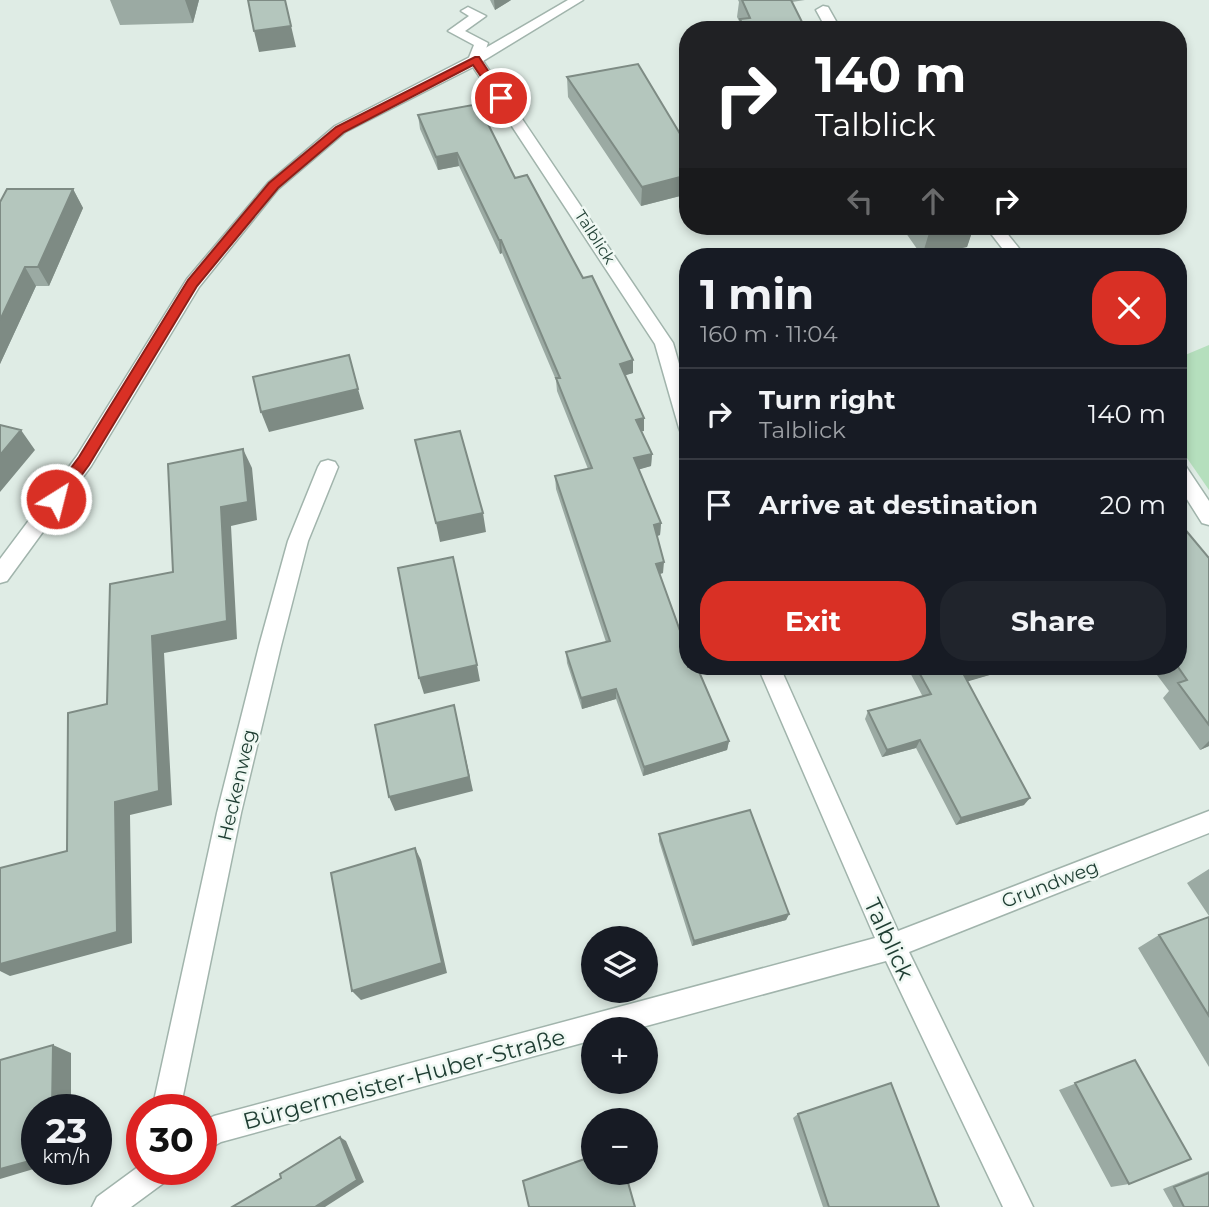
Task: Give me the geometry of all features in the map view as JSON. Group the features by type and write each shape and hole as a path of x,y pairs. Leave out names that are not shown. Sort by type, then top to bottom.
{"street":[{"path":"0,575 84,461 193,283 274,186 340,129 475,60 577,0"},
{"path":"823,10 829,21"},
{"name":"Talblick","path":"468,11 479,16 455,31 481,43 475,60 664,343 679,396"},
{"name":"Heckenweg","path":"169,1094 229,813 270,646 298,541 328,467"},
{"path":"1187,484 1209,517"},
{"name":"Talblick","path":"773,675 892,946 1018,1207"},
{"name":"Grundweg","path":"892,946 1209,822"},
{"name":"Bürgermeister-Huber-Straße","path":"217,1129 892,946"},
{"path":"107,1207 136,1185"}],"green space":[{"path":"1209,345 1209,490 1187,458 1187,354"}],"building":[{"path":"248,0 285,0 291,26 254,31"},
{"path":"742,0 791,0 802,21 740,19 750,18"},
{"path":"638,64 679,132 679,177 642,187 567,77"},
{"path":"478,104 515,178 527,175 583,278 592,276 633,360 620,364 644,418 636,420 652,454 634,458 661,523 654,525 664,562 656,564 679,628 679,675 700,675 729,741 644,767 616,689 581,698 566,652 610,641 555,476 592,468 556,378 560,378 501,240 457,153 436,157 418,115"},
{"path":"7,189 73,189 38,267 25,267 0,320 0,202"},
{"path":"349,355 358,389 261,412 253,377"},
{"path":"0,425 21,430 0,455"},
{"path":"460,431 483,513 436,523 415,440"},
{"path":"243,449 248,502 221,507 227,621 152,636 159,791 115,802 117,932 0,964 0,868 67,851 68,713 107,704 110,584 173,572 168,464"},
{"path":"1187,532 1209,558 1209,725 1178,683 1187,680 1184,675 1187,675"},
{"path":"453,557 477,665 419,678 398,568"},
{"path":"920,675 964,675 1030,798 961,818 920,740 887,750 868,711 931,694"},
{"path":"454,705 469,777 389,797 375,725"},
{"path":"750,810 789,914 694,941 659,834"},
{"path":"415,848 442,963 352,991 331,873"},
{"path":"1209,917 1209,1016 1159,935"},
{"path":"53,1045 52,1094 21,1094 21,1163 0,1169 0,1060"},
{"path":"1135,1060 1191,1159 1129,1184 1075,1083"},
{"path":"891,1083 939,1207 829,1207 798,1114"},
{"path":"340,1137 357,1180 315,1207 232,1207 281,1178 280,1174"},
{"path":"581,1160 581,1185 629,1185 635,1207 529,1207 523,1181"},
{"path":"1209,1173 1209,1207 1184,1207 1174,1187"}],"route":[{"path":"56,499 84,461 193,283 274,186 340,129 475,60 501,98"}]}
